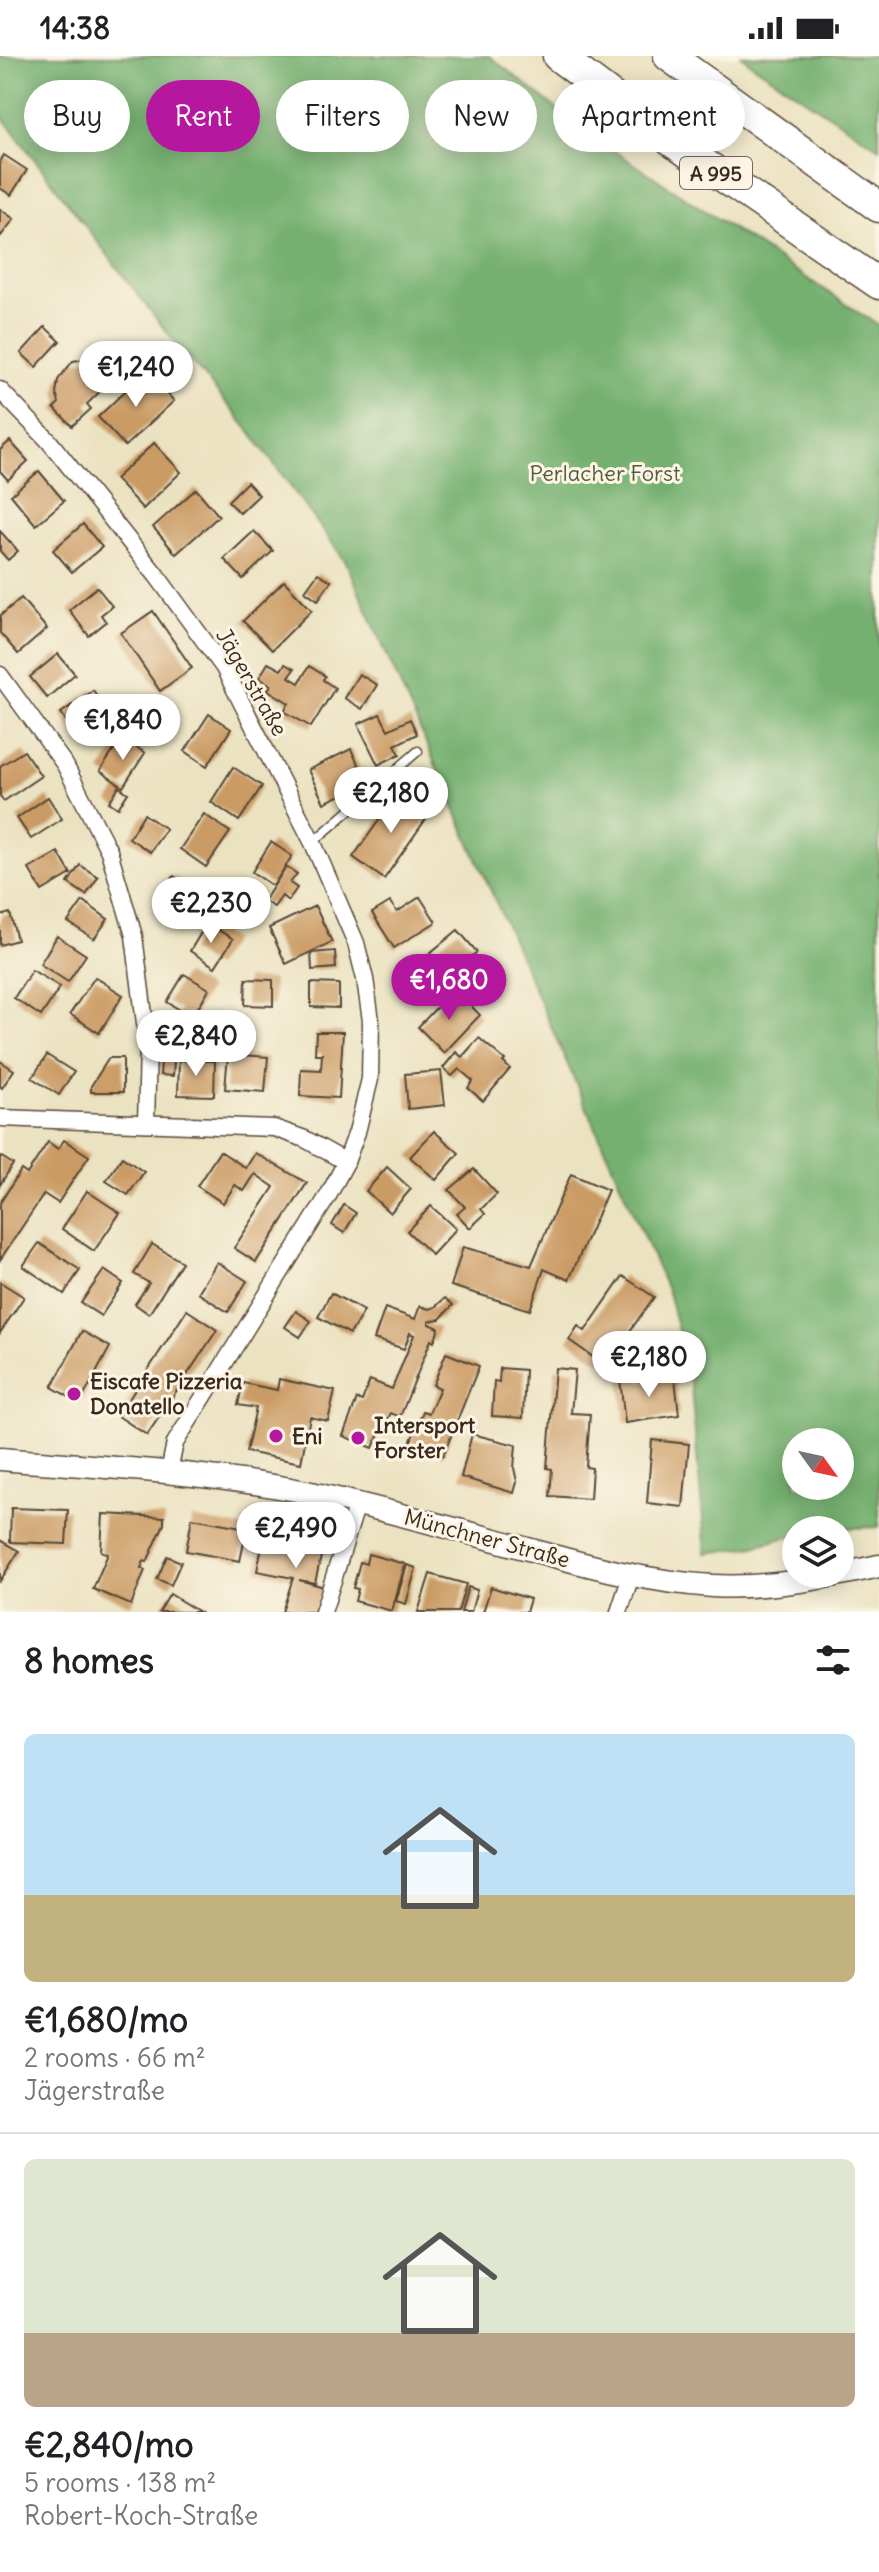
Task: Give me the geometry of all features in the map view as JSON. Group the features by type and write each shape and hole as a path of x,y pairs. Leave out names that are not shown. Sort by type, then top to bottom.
{"highway":[{"name":"A 995","path":"558,56 667,138 879,284"},
{"name":"A 995","path":"669,56 879,207"}],"main road":[{"name":"Münchner Straße","path":"0,1459 169,1472 262,1484 357,1504 631,1576 661,1581 735,1586 771,1584 840,1575 879,1566"}],"street":[{"name":"Jägerstraße","path":"0,390 49,441 157,576 224,668 313,843 356,943 365,979 371,1021 370,1079 362,1116 346,1162 175,1443 169,1472"},
{"path":"0,675 65,765 109,851 134,936 148,1047 146,1123"},
{"path":"0,1118 274,1128 305,1139 346,1162"},
{"path":"323,1612 357,1504"},
{"path":"619,1612 631,1576"}],"lane":[{"path":"313,843 418,751"}],"green space":[{"name":"Perlacher Forst","path":"0,56 489,56 520,80 425,80 425,152 537,152 537,93 553,106 553,152 616,152 879,326 879,1527 854,1528 854,1516 782,1516 782,1539 706,1553 690,1377 668,1292 346,562 249,430 161,325 29,152 130,152 130,80 24,80 24,145 0,114"},
{"path":"741,56 879,56 879,148 750,63"}],"building":[{"path":"4,155 27,170 11,195 0,188 0,162"},
{"path":"0,209 14,219 0,237"},
{"path":"45,327 60,341 36,367 21,353"},
{"path":"85,359 107,369 118,367 124,376 115,386 110,382 87,404 91,409 72,426 54,408 59,403 56,393 58,380 73,361"},
{"path":"146,371 174,401 125,446 98,417"},
{"path":"10,441 28,461 8,480 0,471 0,450"},
{"path":"154,443 181,472 143,509 115,479"},
{"path":"39,471 64,501 36,525 11,495"},
{"path":"247,482 259,495 240,513 228,501"},
{"path":"196,489 219,516 176,554 153,527"},
{"path":"83,524 102,547 72,572 53,550"},
{"path":"0,531 18,551 8,560 0,551"},
{"path":"254,531 273,551 243,579 224,559"},
{"path":"318,573 331,581 318,600 305,591"},
{"path":"284,581 312,610 272,650 243,621"},
{"path":"97,587 112,606 101,615 106,622 89,636 69,610"},
{"path":"21,598 47,629 18,654 0,633 0,616"},
{"path":"153,611 192,668 160,691 121,633"},
{"path":"58,654 75,674 47,698 30,677"},
{"path":"268,663 281,670 285,664 294,669 289,677 299,683 309,666 325,676 323,680 335,688 311,727 284,711 289,703 268,690 271,685 259,678"},
{"path":"359,674 377,685 362,709 344,698"},
{"path":"93,690 110,715 78,737 61,713"},
{"path":"209,714 231,729 207,766 185,751"},
{"path":"380,714 388,730 410,719 417,734 395,745 400,754 378,765 358,724"},
{"path":"122,738 145,753 123,787 100,771"},
{"path":"351,749 367,783 324,803 308,770"},
{"path":"24,751 41,776 4,801 0,796 0,766"},
{"path":"233,767 262,786 239,821 211,802"},
{"path":"119,787 128,793 118,808 109,802"},
{"path":"399,792 430,813 384,879 353,857"},
{"path":"48,797 62,819 31,839 17,818"},
{"path":"144,814 166,829 150,852 129,838"},
{"path":"204,814 230,832 206,867 180,849"},
{"path":"271,842 292,856 273,886 252,872"},
{"path":"58,852 71,874 42,891 29,869"},
{"path":"80,865 98,877 86,895 68,883"},
{"path":"286,867 297,874 290,883 297,888 288,901 282,896 274,907 264,901"},
{"path":"174,876 196,892 176,920 154,904"},
{"path":"420,897 436,922 394,948 372,913 390,902 397,912"},
{"path":"83,901 108,919 94,939 68,922"},
{"path":"315,906 332,942 286,964 269,928"},
{"path":"10,913 17,940 0,945 0,916"},
{"path":"207,923 233,939 215,967 190,951"},
{"path":"458,930 477,952 420,998 402,976"},
{"path":"57,936 86,955 68,982 40,964"},
{"path":"335,951 336,968 312,970 311,953"},
{"path":"32,970 60,987 41,1016 14,998"},
{"path":"184,974 209,989 187,1033 171,1023 180,1010 167,1002"},
{"path":"95,977 123,995 99,1033 70,1014"},
{"path":"246,979 273,980 273,1006 245,1005"},
{"path":"311,983 339,984 339,1008 311,1007"},
{"path":"457,992 480,1015 444,1053 418,1027"},
{"path":"316,1032 343,1032 339,1098 300,1096 301,1069 321,1070 322,1054 315,1054"},
{"path":"479,1038 505,1060 503,1062 510,1069 483,1101 468,1088 473,1081 459,1069 452,1076 443,1068 456,1052 462,1057"},
{"path":"228,1054 268,1057 265,1092 225,1089"},
{"path":"47,1055 74,1072 59,1095 32,1078"},
{"path":"109,1058 123,1058 123,1092 91,1092 91,1086"},
{"path":"179,1060 215,1061 214,1096 178,1095"},
{"path":"0,1061 14,1070 2,1088 0,1086"},
{"path":"161,1061 174,1061 173,1076 160,1075"},
{"path":"441,1071 445,1105 408,1109 405,1074"},
{"path":"434,1131 459,1153 436,1180 410,1157"},
{"path":"64,1140 89,1156 58,1203 44,1194 0,1260 0,1203 21,1170 27,1174 48,1142 58,1149"},
{"path":"220,1151 246,1168 255,1153 307,1183 256,1262 234,1248 274,1187 255,1174 244,1191 235,1185 223,1203 197,1186"},
{"path":"0,1156 13,1164 0,1185"},
{"path":"122,1157 144,1172 128,1195 106,1181"},
{"path":"387,1167 411,1189 390,1213 366,1191"},
{"path":"474,1169 497,1194 481,1209 485,1214 470,1228 457,1214 465,1207 449,1190"},
{"path":"571,1174 608,1190 569,1280 544,1269 530,1310 451,1286 463,1247 531,1266"},
{"path":"87,1191 120,1213 94,1251 62,1229"},
{"path":"344,1205 356,1213 344,1233 332,1225"},
{"path":"431,1206 456,1229 432,1255 407,1231"},
{"path":"39,1243 80,1270 64,1294 23,1266"},
{"path":"152,1244 182,1262 149,1314 135,1304 149,1283 134,1274"},
{"path":"217,1262 247,1281 228,1312 198,1293"},
{"path":"104,1270 123,1283 101,1316 81,1303"},
{"path":"623,1276 654,1297 615,1352 610,1348 600,1362 569,1340 578,1326 585,1331"},
{"path":"0,1282 24,1297 0,1333"},
{"path":"331,1293 364,1311 350,1334 318,1317"},
{"path":"445,1298 453,1305 440,1319 429,1321 429,1324 439,1328 434,1342 431,1340 400,1417 391,1413 385,1419 373,1448 343,1436 357,1399 362,1401 370,1380 392,1389 414,1335 410,1333 404,1349 374,1339 385,1308 415,1319 420,1306 429,1309"},
{"path":"187,1310 217,1330 147,1435 118,1416"},
{"path":"296,1311 311,1321 300,1337 285,1327"},
{"path":"82,1331 110,1347 80,1403 52,1387"},
{"path":"446,1353 479,1366 443,1456 410,1443 423,1411 429,1413 440,1388 433,1385"},
{"path":"500,1368 525,1370 523,1418 492,1416 494,1381 499,1382"},
{"path":"555,1368 575,1370 571,1413 590,1414 586,1467 592,1468 590,1499 550,1496 552,1469 547,1468"},
{"path":"638,1377 639,1381 675,1378 679,1415 625,1423 620,1379"},
{"path":"279,1379 335,1391 328,1421 310,1417 301,1463 246,1452 256,1408 238,1405 243,1383 277,1390"},
{"path":"472,1434 516,1445 514,1468 517,1482 514,1493 461,1477"},
{"path":"652,1440 689,1444 683,1507 647,1503"},
{"path":"11,1508 68,1510 66,1544 10,1542"},
{"path":"103,1514 164,1517 164,1524 147,1562 144,1561 141,1568 145,1570 131,1605 93,1589 108,1554 101,1551"},
{"path":"192,1518 247,1528 240,1561 186,1551"},
{"path":"264,1536 321,1548 323,1537 337,1540 334,1554 322,1552 315,1583 299,1580 324,1587 314,1612 282,1612 293,1578 257,1571"},
{"path":"0,1540 19,1551 0,1581"},
{"path":"368,1554 405,1564 392,1611 355,1601 358,1589 353,1588 360,1562 366,1564"},
{"path":"167,1556 181,1562 171,1585 157,1579"},
{"path":"407,1565 416,1568 406,1604 396,1601"},
{"path":"430,1574 466,1584 458,1612 418,1612"},
{"path":"468,1587 477,1590 471,1612 461,1612"},
{"path":"491,1587 530,1599 526,1612 483,1612"},
{"path":"170,1594 199,1612 159,1612"}],"place":[{"name":"Eiscafe Pizzeria Donatello","path":"74,1394"},
{"name":"Eni","path":"276,1436"},
{"name":"Intersport Forster","path":"358,1438"}]}
